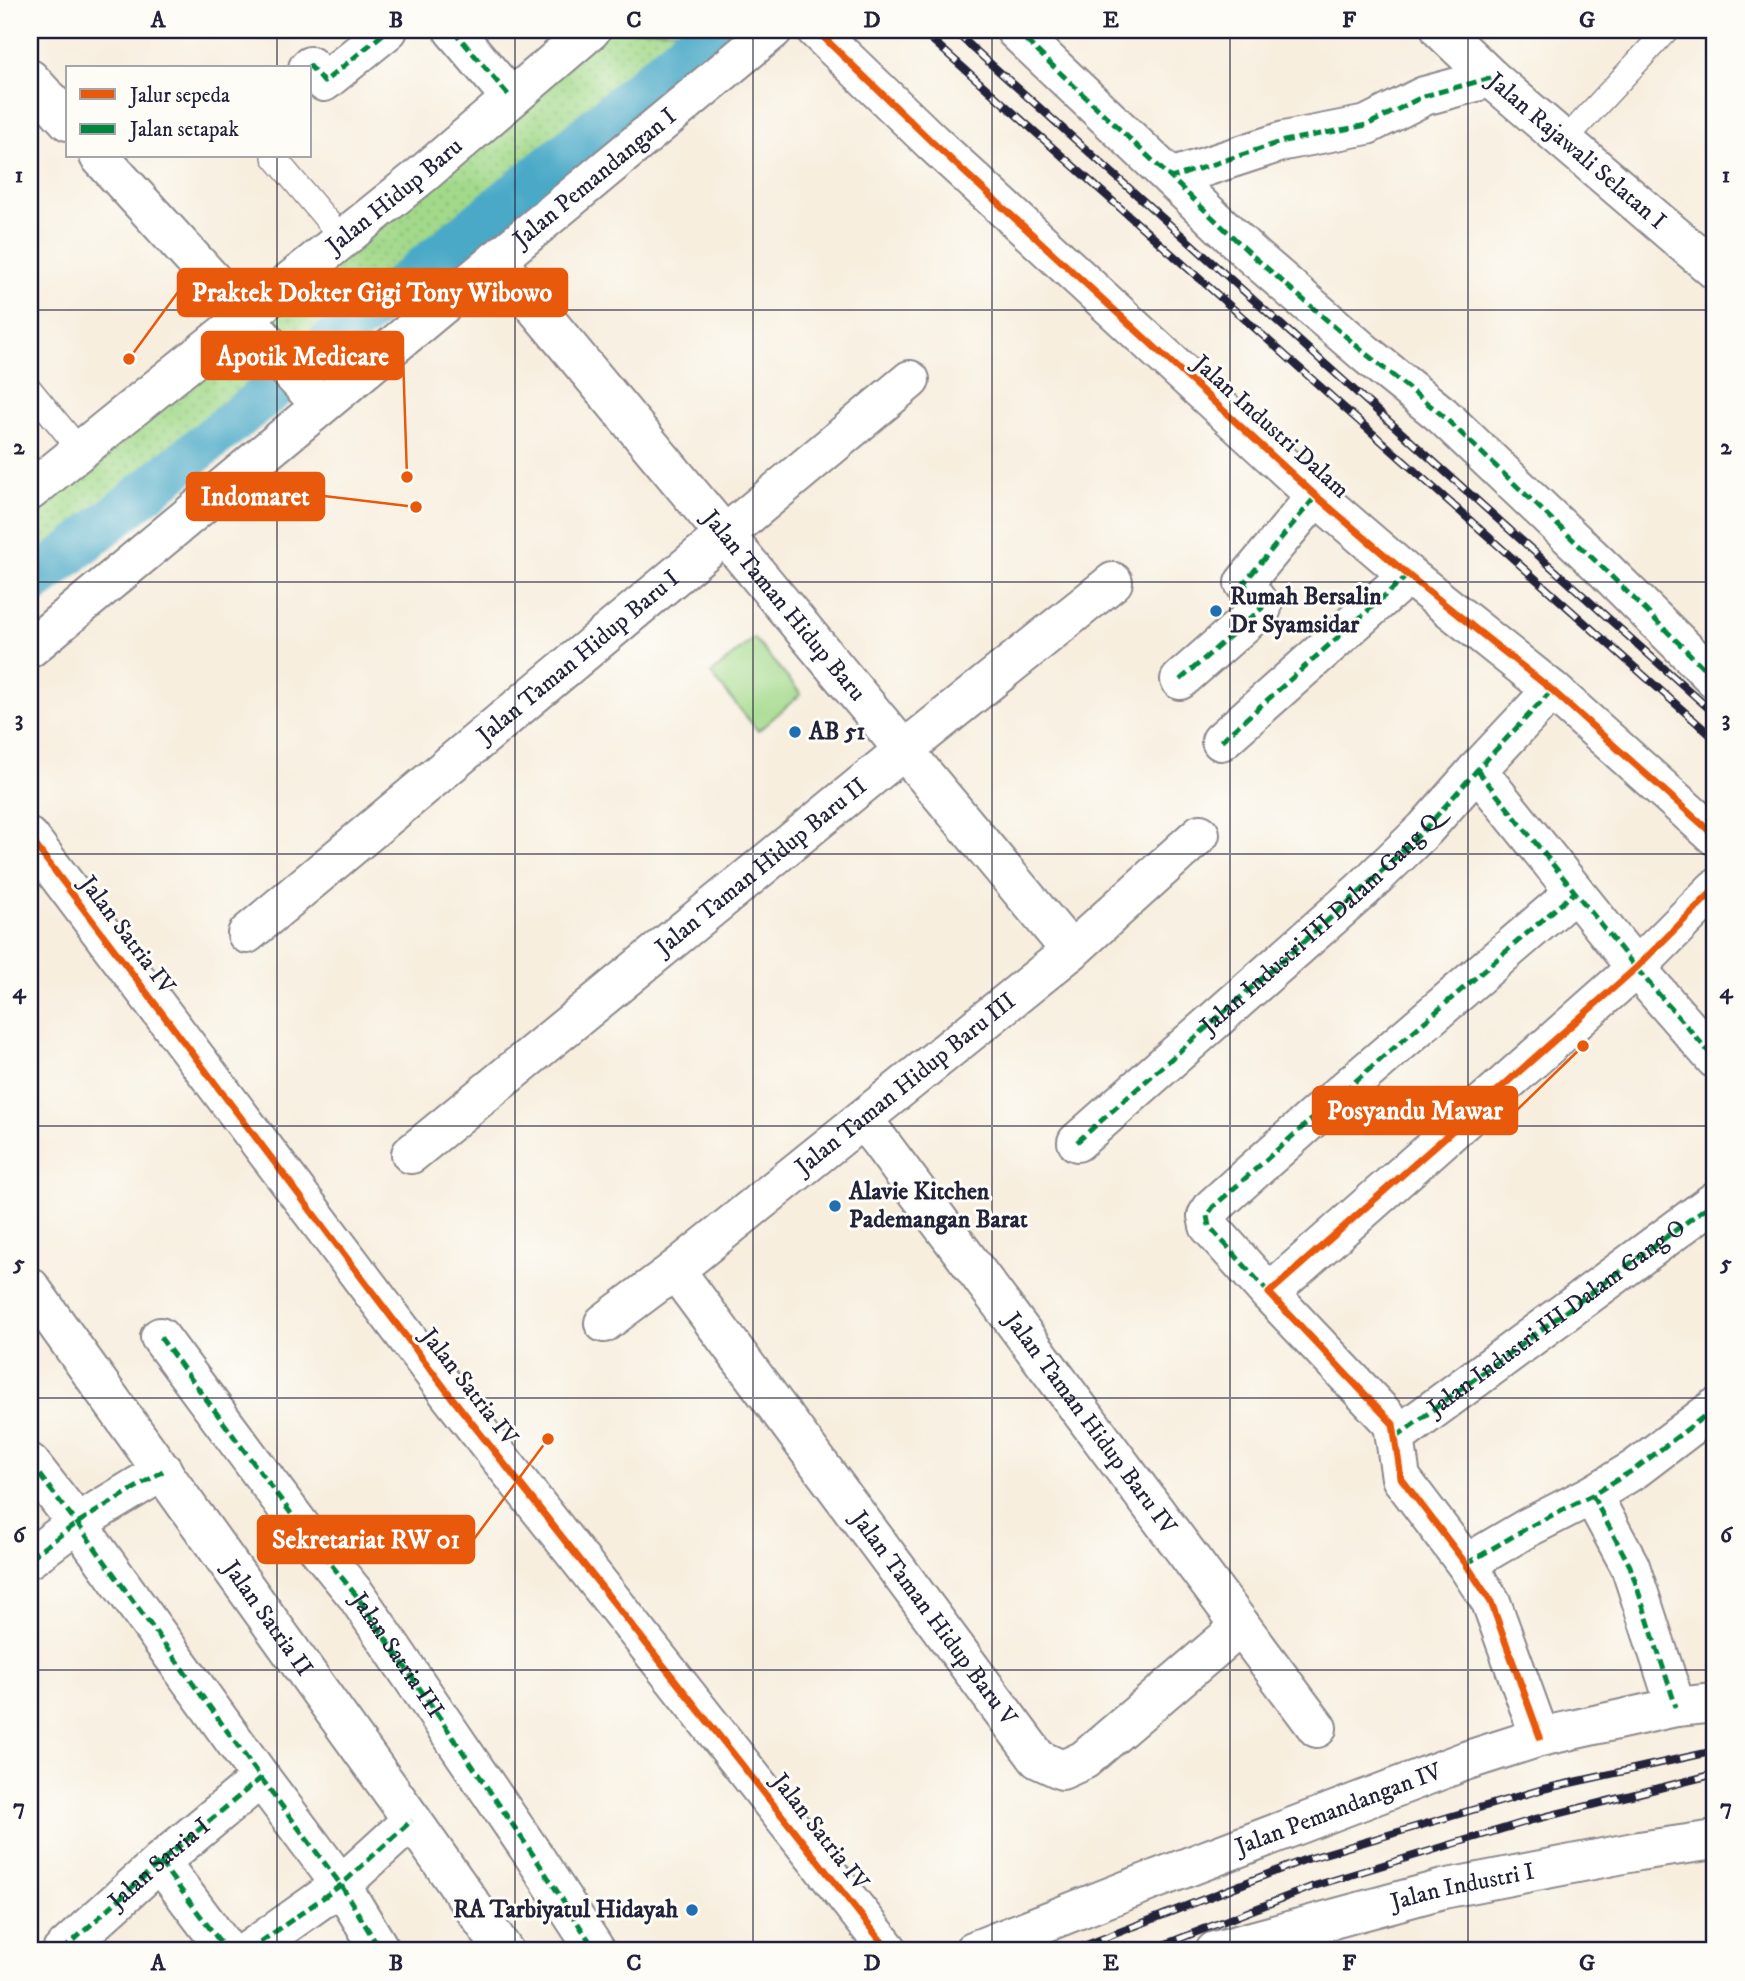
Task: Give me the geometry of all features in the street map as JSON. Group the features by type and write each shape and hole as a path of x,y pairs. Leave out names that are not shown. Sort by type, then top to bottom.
{"street":[{"path":"312,68 324,82 388,30"},
{"path":"453,30 511,98"},
{"name":"Jalan Hidup Baru","path":"30,491 80,450 255,328 342,238 423,174 591,30"},
{"name":"Jalan Pemandangan I","path":"30,648 313,396 496,260 773,30"},
{"name":"Jalan Industri Dalam","path":"816,30 932,142 1316,496 1408,575 1552,690 1715,836"},
{"path":"1015,30 1253,256 1366,354 1442,415 1715,679"},
{"name":"Jalan Rajawali Selatan I","path":"1441,30 1491,78 1715,270"},
{"path":"1171,178 1284,141 1367,125 1424,96 1491,78"},
{"path":"30,79 66,119"},
{"path":"101,158 313,396"},
{"name":"Jalan Taman Hidup Baru","path":"496,260 1071,951"},
{"name":"Jalan Taman Hidup Baru I","path":"247,934 910,380"},
{"path":"1180,680 1262,608 1244,583 1316,496"},
{"path":"1222,741 1408,575"},
{"name":"Jalan Taman Hidup Baru II","path":"411,1154 1113,582"},
{"name":"Jalan Industri III Dalam Gang Q","path":"1077,1142 1362,890 1425,829 1552,690"},
{"path":"1477,770 1636,968 1715,1059"},
{"name":"Jalan Taman Hidup Baru III","path":"604,1323 675,1270 1071,951 1200,834"},
{"name":"Jalan Satria IV","path":"30,838 453,1399 889,1951"},
{"path":"1269,1293 1636,968 1715,890"},
{"path":"1540,1737 1491,1602 1466,1563 1401,1478 1393,1424 1209,1226 1207,1216 1213,1207 1315,1116 1576,892"},
{"name":"Jalan Taman Hidup Baru IV","path":"863,1119 1317,1728"},
{"name":"Jalan Industri III Dalam Gang O","path":"1396,1437 1715,1201"},
{"name":"Jalan Taman Hidup Baru V","path":"675,1270 1038,1759 1062,1770 1084,1760 1241,1626"},
{"name":"Jalan Satria II","path":"30,1287 504,1951"},
{"name":"Jalan Satria III","path":"160,1337 307,1535 356,1595 596,1951"},
{"path":"1466,1563 1635,1469 1715,1408"},
{"path":"30,1463 77,1523 341,1885 381,1951"},
{"path":"30,1558 77,1523 163,1471"},
{"path":"1592,1495 1630,1566 1676,1707"},
{"name":"Jalan Pemandangan IV","path":"973,1951 1465,1761 1540,1737 1676,1707 1715,1703"},
{"name":"Jalan Satria I","path":"62,1951 160,1862 261,1778"},
{"path":"248,1951 341,1885 412,1820"},
{"name":"Jalan Industri I","path":"1215,1951 1443,1889 1639,1851 1715,1840"},
{"path":"160,1862 227,1951"}],"lane":[{"path":"1564,141 1667,30"},
{"path":"275,158 342,238"},
{"path":"30,389 80,450"}],"green space":[{"path":"592,30 709,30 468,232 30,585 30,486"},
{"path":"754,638 801,694 758,731 711,674"}],"waterway":[{"path":"30,585 570,150 710,30"}],"railway":[{"path":"921,30 1715,739"},
{"path":"953,30 1715,714"},
{"path":"1071,1951 1304,1860 1543,1789 1715,1751"},
{"path":"1148,1951 1314,1886 1532,1820 1715,1774"}],"marked path":[{"path":"312,68 324,82 388,30"},
{"path":"453,30 511,98"},
{"path":"1015,30 1171,178"},
{"path":"1491,78 1424,96 1367,125 1284,141 1171,178 1253,256 1366,354 1442,415 1715,679"},
{"path":"1180,680 1262,608 1244,583 1316,496"},
{"path":"1221,741 1408,575"},
{"path":"1077,1142 1362,890 1425,829 1552,690"},
{"path":"1477,770 1636,968 1715,1059"},
{"path":"1269,1293 1209,1226 1207,1216 1213,1207 1575,892"},
{"path":"1396,1437 1715,1201"},
{"path":"160,1337 307,1535 356,1595 596,1951"},
{"path":"1466,1564 1635,1469 1715,1408"},
{"path":"30,1463 77,1523 341,1885 381,1951"},
{"path":"30,1558 77,1523 163,1471"},
{"path":"1592,1495 1630,1566 1676,1707"},
{"path":"62,1951 160,1862 261,1778"},
{"path":"248,1951 341,1885 412,1820"},
{"path":"160,1862 227,1951"}],"cycle path":[{"path":"816,30 932,142 1316,496 1408,575 1552,690 1715,836"},
{"path":"30,838 453,1399 889,1951"},
{"path":"1540,1737 1491,1602 1401,1478 1393,1424 1269,1293 1636,968 1715,889"}],"place":[{"name":"Praktek Dokter Gigi Tony Wibowo","path":"129,359"},
{"name":"Apotik Medicare","path":"407,477"},
{"name":"Indomaret","path":"416,507"},
{"name":"Rumah Bersalin Dr Syamsidar","path":"1216,611"},
{"name":"AB 51","path":"795,732"},
{"name":"Posyandu Mawar","path":"1583,1046"},
{"name":"Alavie Kitchen Pademangan Barat","path":"835,1206"},
{"name":"Sekretariat RW 01","path":"548,1439"},
{"name":"RA Tarbiyatul Hidayah","path":"692,1910"}]}
